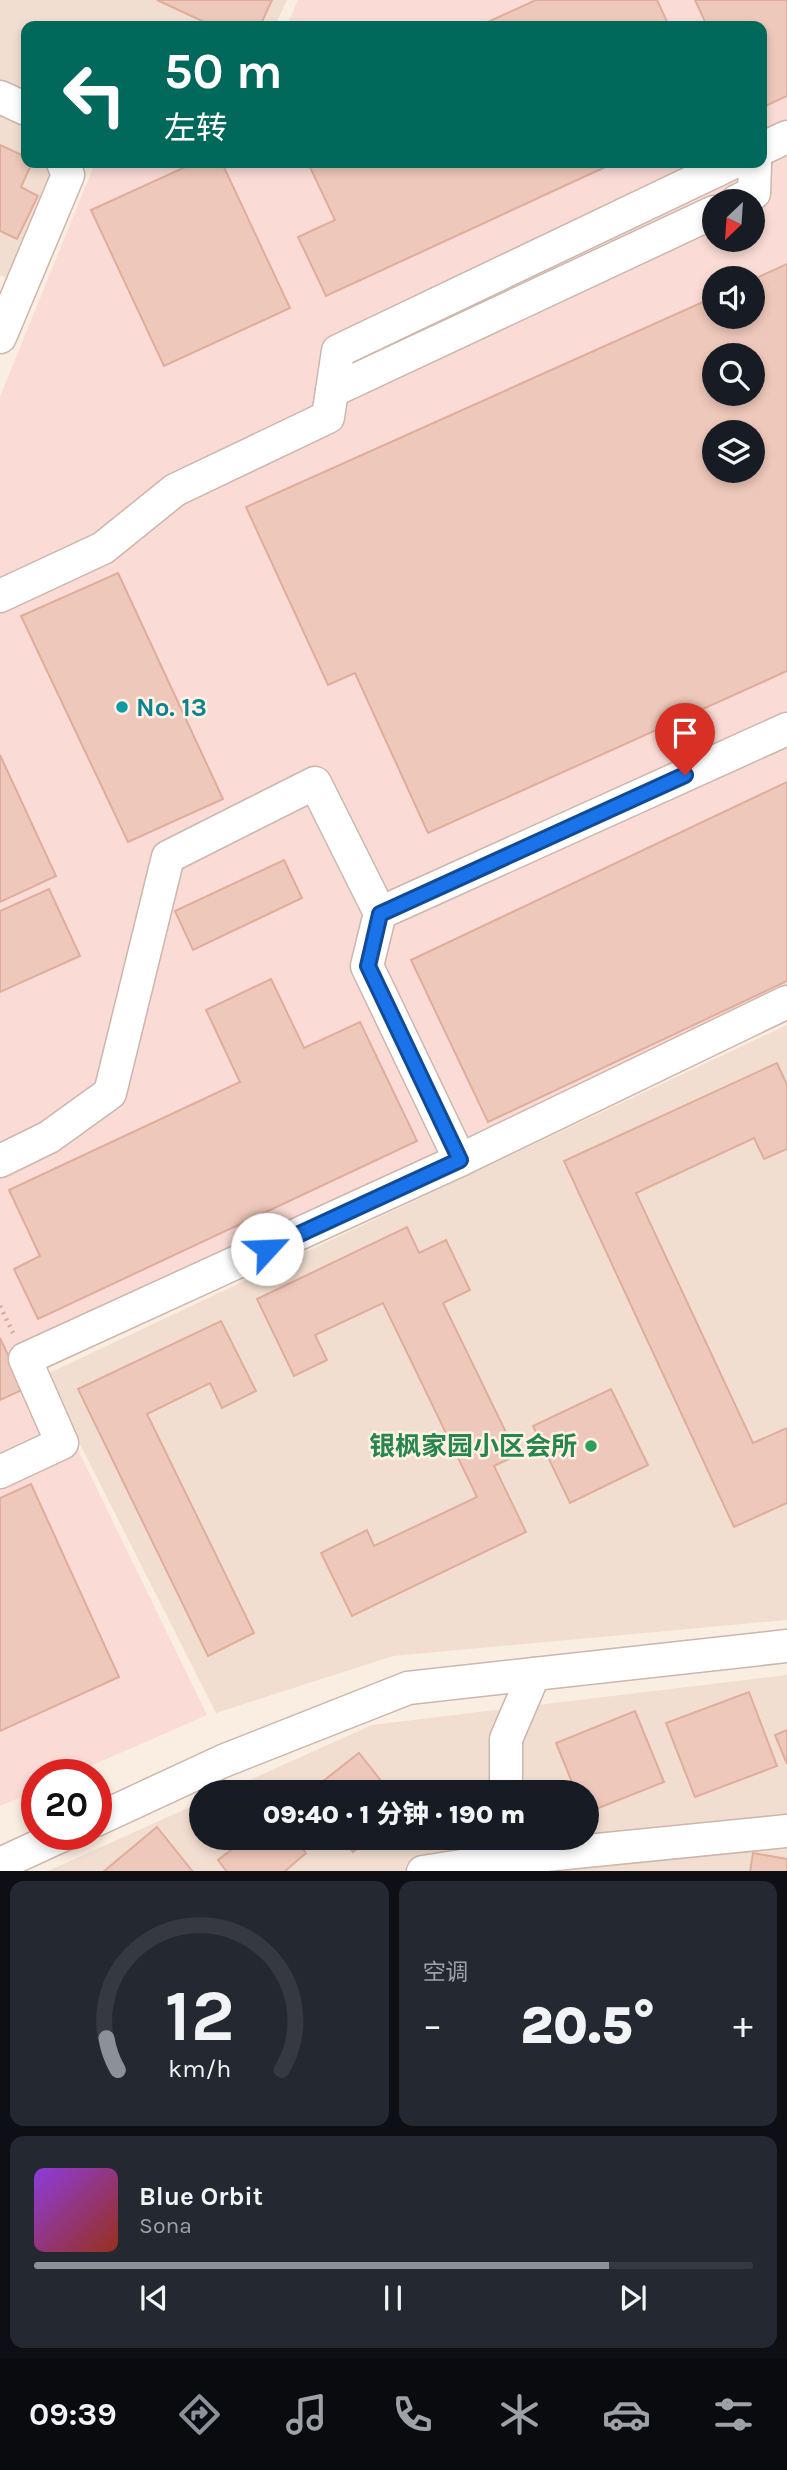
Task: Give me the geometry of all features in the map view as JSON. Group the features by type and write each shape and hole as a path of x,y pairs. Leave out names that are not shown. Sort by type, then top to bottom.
{"street":[{"path":"0,97 21,107"},
{"path":"767,146 787,137"},
{"path":"0,337 68,175 65,168"},
{"path":"0,596 103,548 175,490 328,417 338,351 722,168"},
{"path":"754,189 755,168"},
{"path":"332,391 702,218"},
{"path":"380,914 787,729"},
{"path":"0,1161 49,1137 110,1093 168,857 315,783 380,914 368,966 460,1160"},
{"path":"0,1472 62,1443 25,1359 460,1160 787,1002"},
{"path":"112,1813 223,1761 408,1688 787,1646"},
{"path":"506,1780 506,1739 534,1674"},
{"path":"599,1843 787,1832"},
{"path":"0,1864 30,1850"},
{"path":"423,1871 499,1850"}],"shaded area":[{"path":"0,0 287,0 277,21 21,21 21,168 81,168 26,287 0,275"},
{"path":"298,0 787,0 787,1022 40,1372 207,1715 106,1759 21,1759 21,1797 0,1806 0,397 93,168 767,168 767,21 289,21"},
{"path":"787,1025 787,1620 393,1656 216,1713 45,1375"},
{"path":"787,1675 787,1871 48,1871 95,1850 112,1850 112,1842 189,1807 189,1850 599,1850 599,1780 250,1780 372,1725"}],"building":[{"path":"157,0 272,0 262,21 202,21"},
{"path":"536,0 657,0 667,21 490,21"},
{"path":"695,0 787,0 787,96 767,105 767,21 705,21"},
{"path":"0,145 21,155 21,168 30,168 21,187 38,196 17,239 0,231"},
{"path":"183,168 224,168 290,308 164,366 91,210"},
{"path":"310,168 603,168 326,296 298,237 335,220"},
{"path":"787,264 787,671 428,833 355,673 328,685 246,507 702,302 702,329 765,329 765,274"},
{"name":"No. 13","path":"118,573 223,799 128,842 21,616"},
{"path":"0,755 56,876 0,902"},
{"path":"787,782 787,981 488,1122 411,960"},
{"path":"284,860 302,898 193,950 175,911"},
{"path":"49,889 80,956 0,992 0,911"},
{"path":"271,979 304,1048 360,1022 417,1141 38,1319 14,1269 40,1256 9,1190 240,1082 206,1010"},
{"path":"777,1063 787,1085 787,1149 764,1159 754,1138 636,1193 753,1443 787,1428 787,1503 734,1527 564,1161"},
{"path":"407,1227 419,1253 446,1240 470,1290 443,1303 517,1455 494,1466 526,1532 352,1616 321,1553 367,1530 374,1546 477,1497 383,1303 315,1335 327,1360 294,1376 257,1299"},
{"path":"221,1321 256,1391 222,1408 210,1383 147,1414 254,1633 208,1656 78,1389"},
{"path":"0,1338 24,1389 0,1400"},
{"name":"银枫家园小区会所","path":"611,1389 648,1465 570,1503 533,1426"},
{"path":"31,1484 119,1677 0,1731 0,1498"},
{"path":"749,1692 777,1766 695,1797 666,1723"},
{"path":"635,1711 664,1782 599,1808 599,1780 571,1780 556,1743"},
{"path":"787,1730 787,1764 775,1735"},
{"path":"359,1753 380,1780 324,1780"},
{"path":"157,1827 192,1871 104,1871"},
{"path":"231,1850 304,1850 306,1853 285,1871 226,1871 218,1860"},
{"path":"753,1853 787,1859 787,1871 750,1871"}],"place":[{"name":"No. 13","path":"122,707"},
{"name":"银枫家园小区会所","path":"591,1446"}],"route":[{"path":"267,1249 460,1160 368,966 380,914 685,775"}]}
